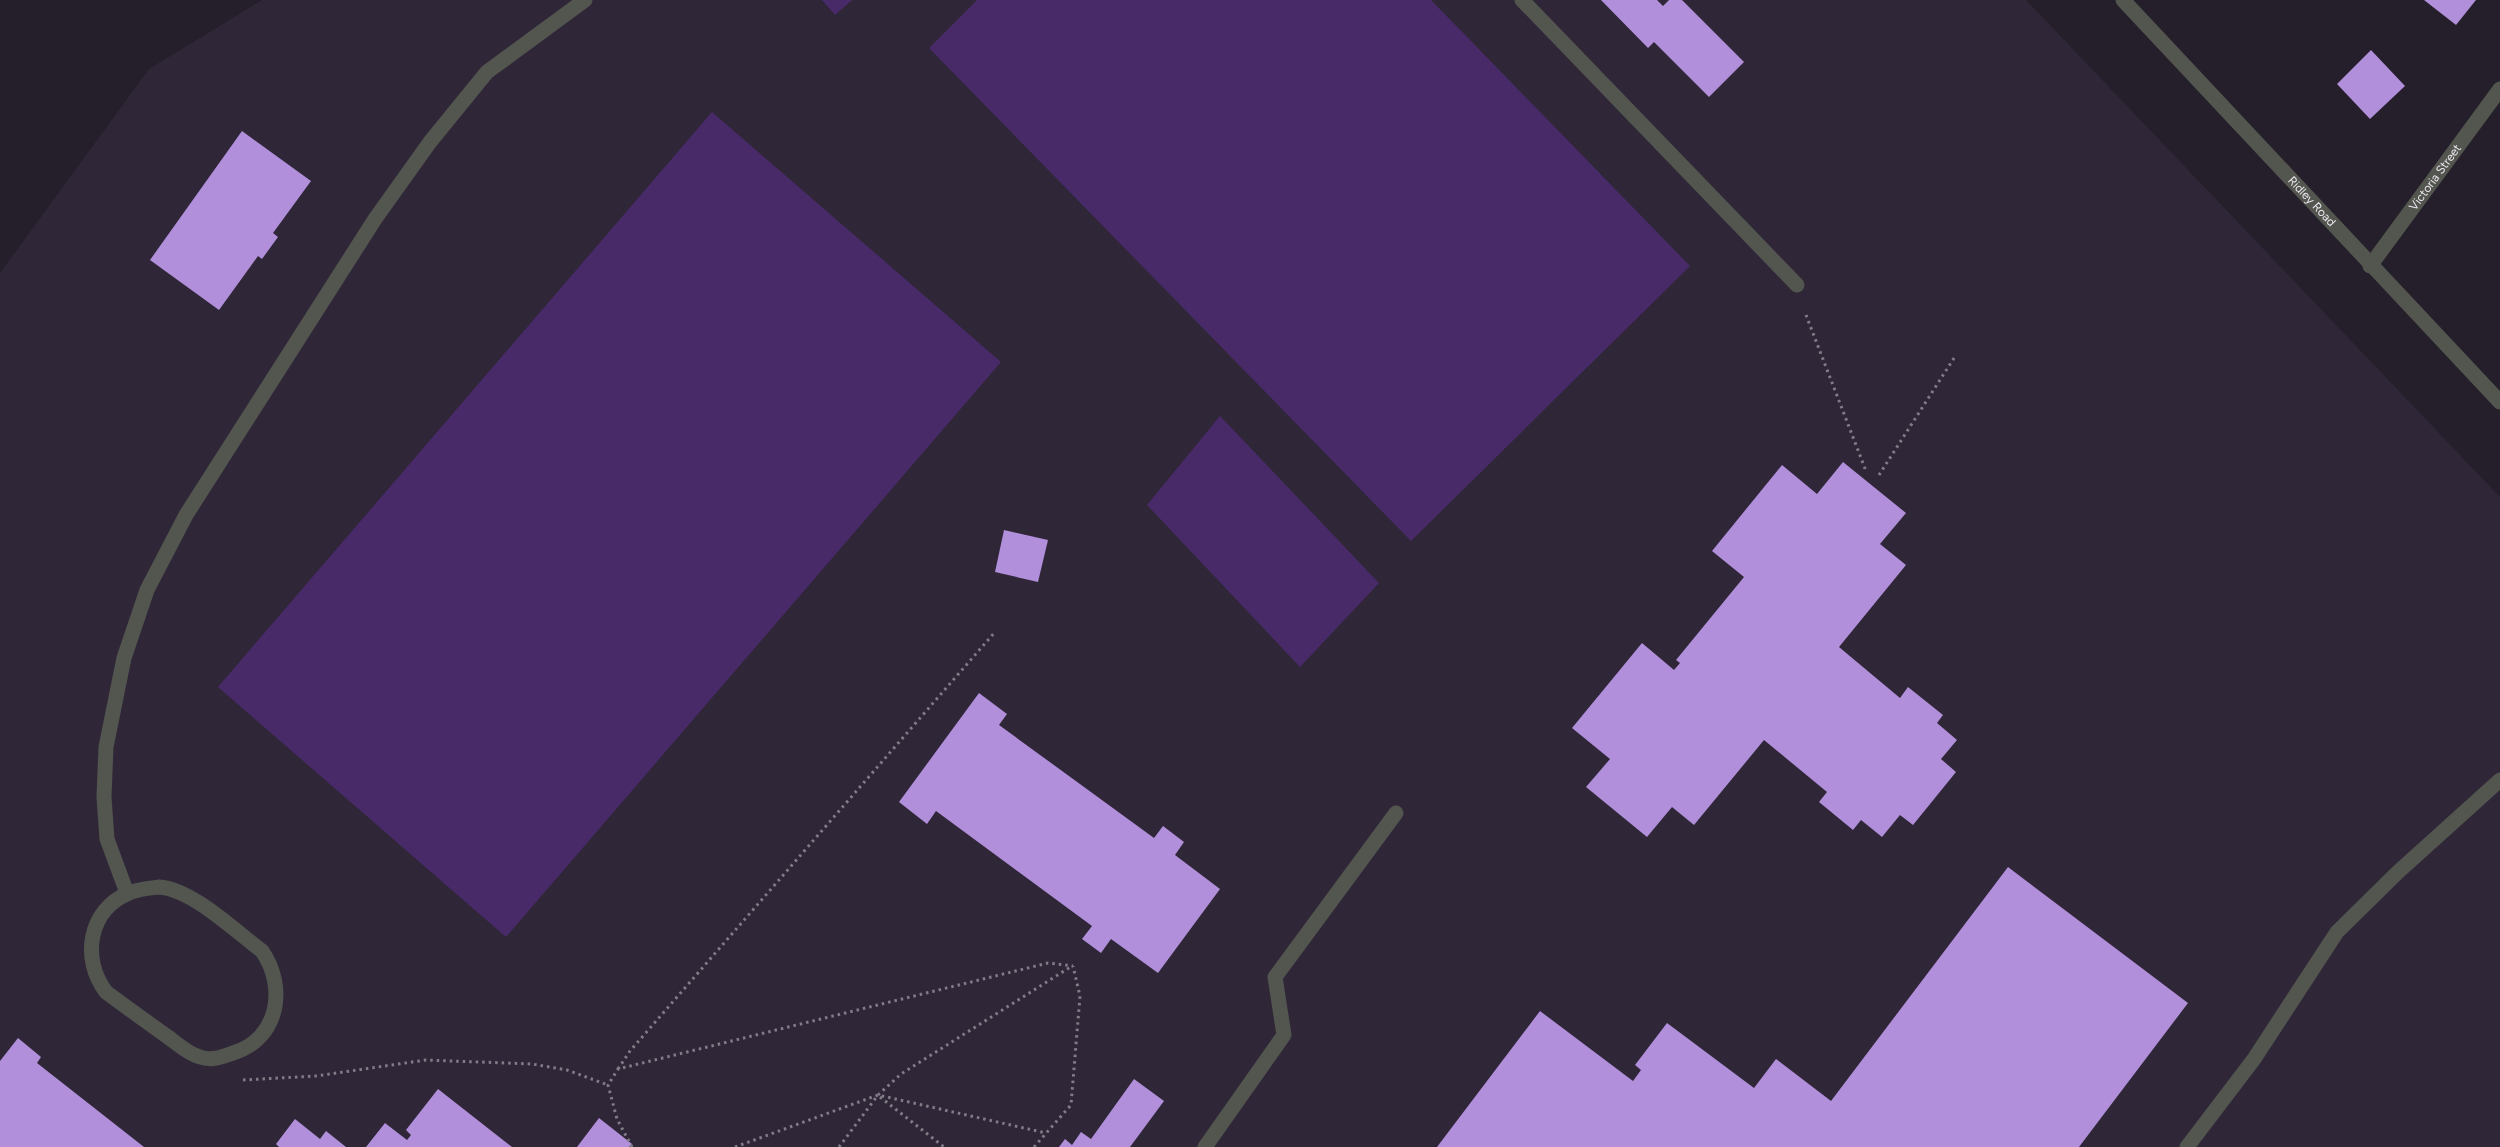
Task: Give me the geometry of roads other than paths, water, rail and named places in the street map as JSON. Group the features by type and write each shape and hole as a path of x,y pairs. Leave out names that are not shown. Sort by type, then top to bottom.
{"street":[{"path":"127,893 107,839 104,798 106,747 124,658 146,590 186,515 375,218 430,142 487,72 585,0"},
{"path":"1522,0 1797,284"},
{"name":"Ridley Road","path":"2123,0 2370,266 2500,402"},
{"name":"Victoria Street","path":"2370,266 2500,89"},
{"path":"2187,1147 2254,1059 2337,932 2398,872 2500,780"},
{"path":"1205,1147 1284,1035 1275,977 1396,813"},
{"path":"159,887 180,892 262,951 274,973 277,997 275,1013 261,1037 243,1050 222,1057 201,1058 192,1054 106,992 98,983 93,968 90,950 92,938 101,913 127,893 159,887"}]}
